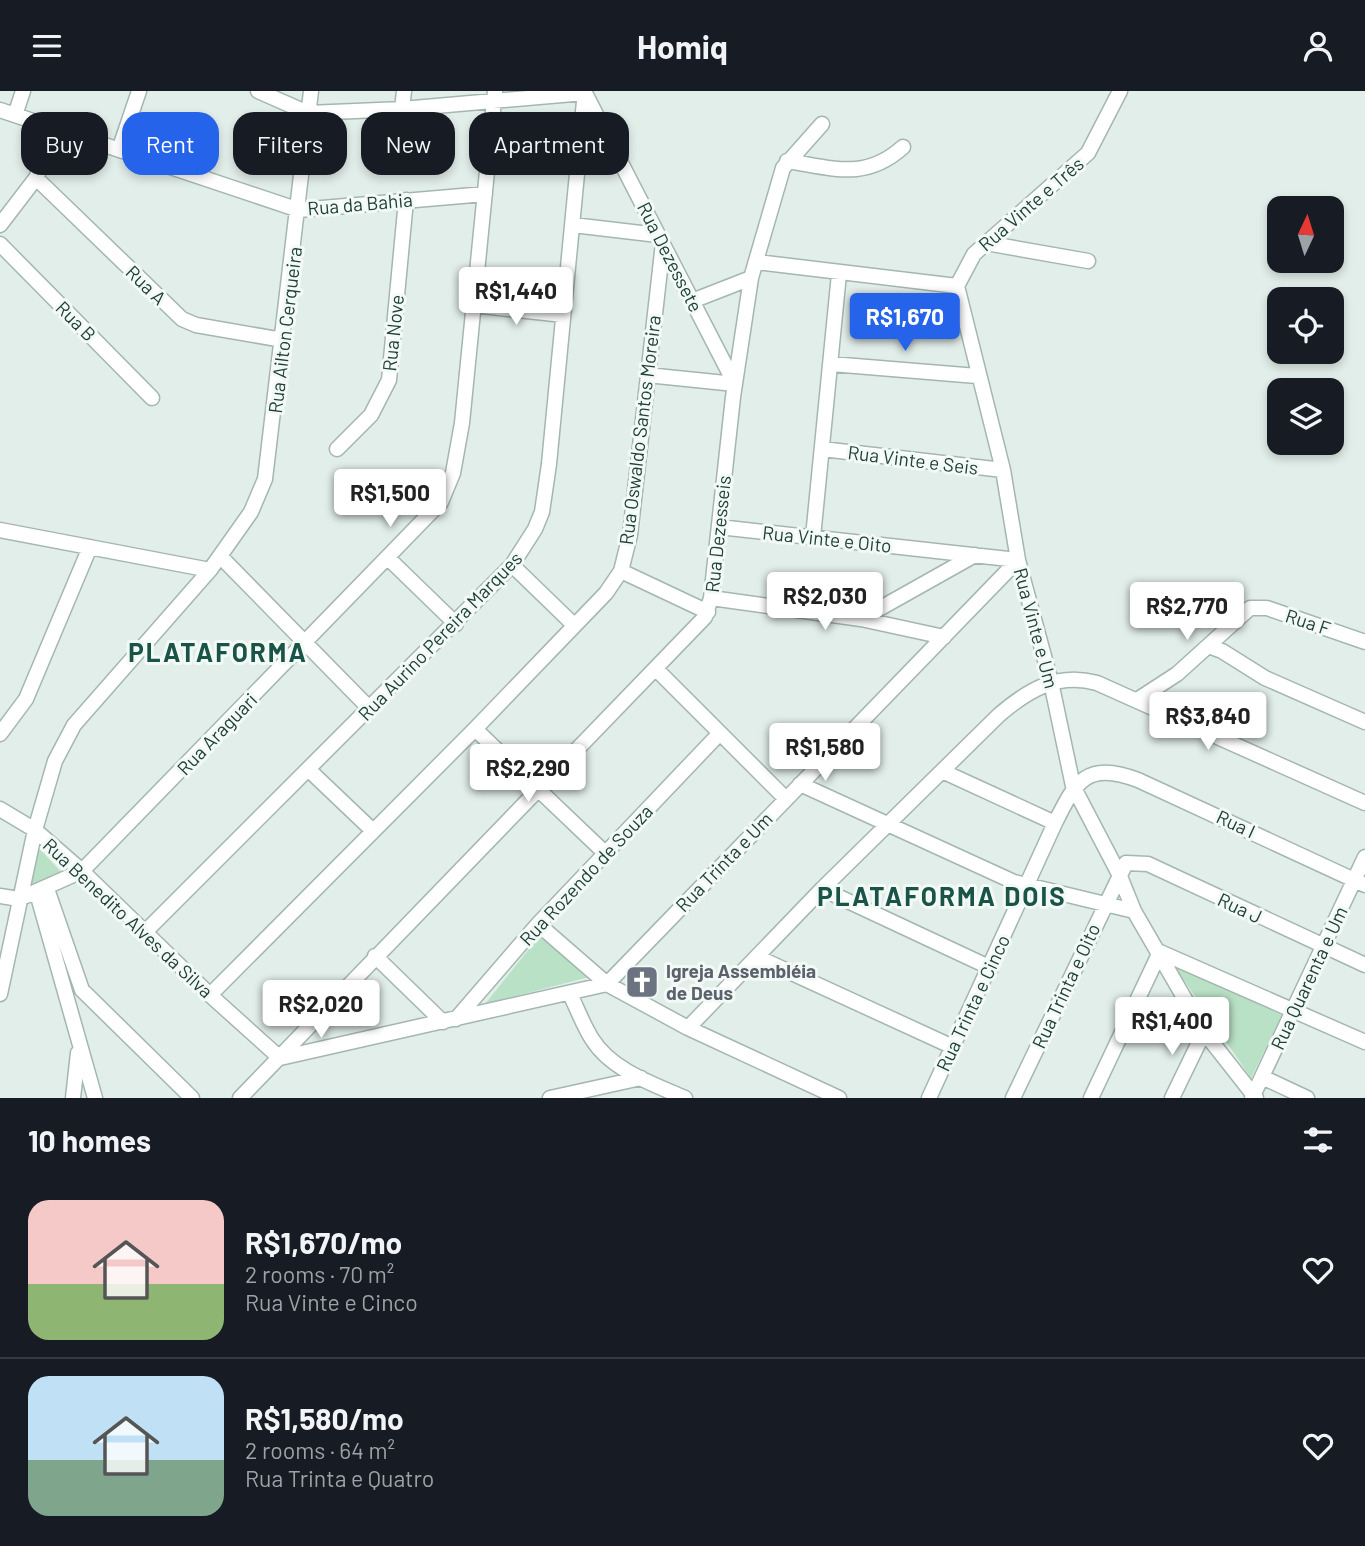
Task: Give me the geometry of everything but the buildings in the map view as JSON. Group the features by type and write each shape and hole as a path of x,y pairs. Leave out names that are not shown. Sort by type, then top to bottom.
{"street":[{"path":"15,114 23,91"},
{"path":"119,150 139,91"},
{"path":"258,91 306,112"},
{"name":"Rua Ailton Cerqueira","path":"308,112 311,91"},
{"path":"402,109 404,91"},
{"name":"Rua Vinte e Três","path":"957,286 969,261 986,243 1088,153 1120,91"},
{"path":"332,112 402,109 494,96 585,92"},
{"name":"Rua Aurino Pereira Marques","path":"145,932 456,624 512,565 528,543 542,512 585,92"},
{"name":"Rua Dezessete","path":"585,92 735,384"},
{"name":"Rua Araguari","path":"19,899 82,871 440,502 453,473 462,423 494,96"},
{"name":"Rua da Bahia","path":"0,110 21,116"},
{"name":"Rua Dezesseis","path":"240,1098 375,956 698,628 710,605 735,384 751,278 787,161 822,124"},
{"name":"Rua da Bahia","path":"108,146 299,210 485,194"},
{"path":"787,161 836,169 864,169 885,162 903,147"},
{"path":"0,225 38,175"},
{"name":"Rua Ailton Cerqueira","path":"0,994 35,830 55,761 68,733 210,570 251,512 265,479 302,175"},
{"name":"Rua A","path":"36,179 182,319 196,325 283,340"},
{"name":"Rua Nove","path":"337,449 371,415 388,380 406,199"},
{"path":"573,225 661,239"},
{"name":"Rua Oswaldo Santos Moreira","path":"210,995 475,729 606,593 621,571 630,535 661,239"},
{"path":"986,243 1088,261"},
{"name":"Rua B","path":"0,244 152,398"},
{"path":"757,262 839,274 957,286"},
{"path":"813,537 839,274"},
{"path":"692,301 751,278"},
{"name":"Rua Vinte e Um","path":"957,286 977,376 1003,470 1018,560 1051,682 1073,786 1119,874 1134,911 1204,1032 1254,1097"},
{"path":"473,305 563,315"},
{"path":"831,364 977,376"},
{"path":"647,375 735,384"},
{"name":"Rua Vinte e Seis","path":"822,449 1003,470"},
{"name":"Rua Vinte e Oito","path":"719,527 1018,560"},
{"path":"1,533 210,570"},
{"path":"0,734 26,699 90,547"},
{"path":"861,619 975,555"},
{"path":"220,556 370,709"},
{"path":"388,558 456,624"},
{"name":"Rua Trinta e Um","path":"607,984 1018,560"},
{"path":"512,565 574,625"},
{"path":"621,571 710,605 861,619 944,637"},
{"name":"Rua F","path":"1208,646 1250,608 1267,608 1365,642"},
{"path":"1137,701 1171,679 1208,646 1222,651 1265,678 1365,722"},
{"path":"656,669 785,798"},
{"path":"688,1028 888,823 1012,704 1051,682 1071,677 1084,679 1365,803"},
{"path":"475,729 606,853"},
{"name":"Rua Rozendo de Souza","path":"449,1020 719,734"},
{"path":"309,770 372,830"},
{"path":"942,771 1055,823"},
{"name":"Rua I","path":"1073,786 1092,775 1104,773 1138,780 1360,883"},
{"path":"800,784 1027,885 1134,911"},
{"name":"Rua Trinta e Cinco","path":"929,1098 1073,786"},
{"name":"Rua Benedito Alves da Silva","path":"0,809 35,830 82,871 210,995 280,1058"},
{"name":"Rua Quarenta e Um","path":"1254,1097 1324,947 1360,883 1365,857"},
{"name":"Rua J","path":"1119,874 1130,862 1148,864 1365,965"},
{"name":"Rua Trinta e Oito","path":"1013,1098 1119,874"},
{"path":"822,889 991,968"},
{"path":"42,891 79,1045 95,1098"},
{"path":"42,891 82,990 192,1098"},
{"path":"0,896 19,899"},
{"path":"538,923 607,984 688,1028 839,1098"},
{"path":"1091,1098 1160,952 1365,1042"},
{"path":"375,956 449,1020"},
{"path":"757,957 953,1047"},
{"path":"280,1058 607,984"},
{"path":"570,994 592,1040 601,1051 641,1078 685,1098"},
{"path":"1172,1098 1204,1032"},
{"path":"73,1098 79,1045"},
{"path":"1262,1077 1307,1098"},
{"path":"550,1098 641,1078"}],"green space":[{"path":"37,846 64,875 31,885"},
{"path":"541,934 589,977 485,1004"},
{"path":"1175,967 1282,1015 1251,1078"}],"place":[{"name":"Igreja Assembléia de Deus","path":"642,982"}],"district":[{"name":"PLATAFORMA","path":"218,653"},
{"name":"PLATAFORMA DOIS","path":"942,897"}]}
